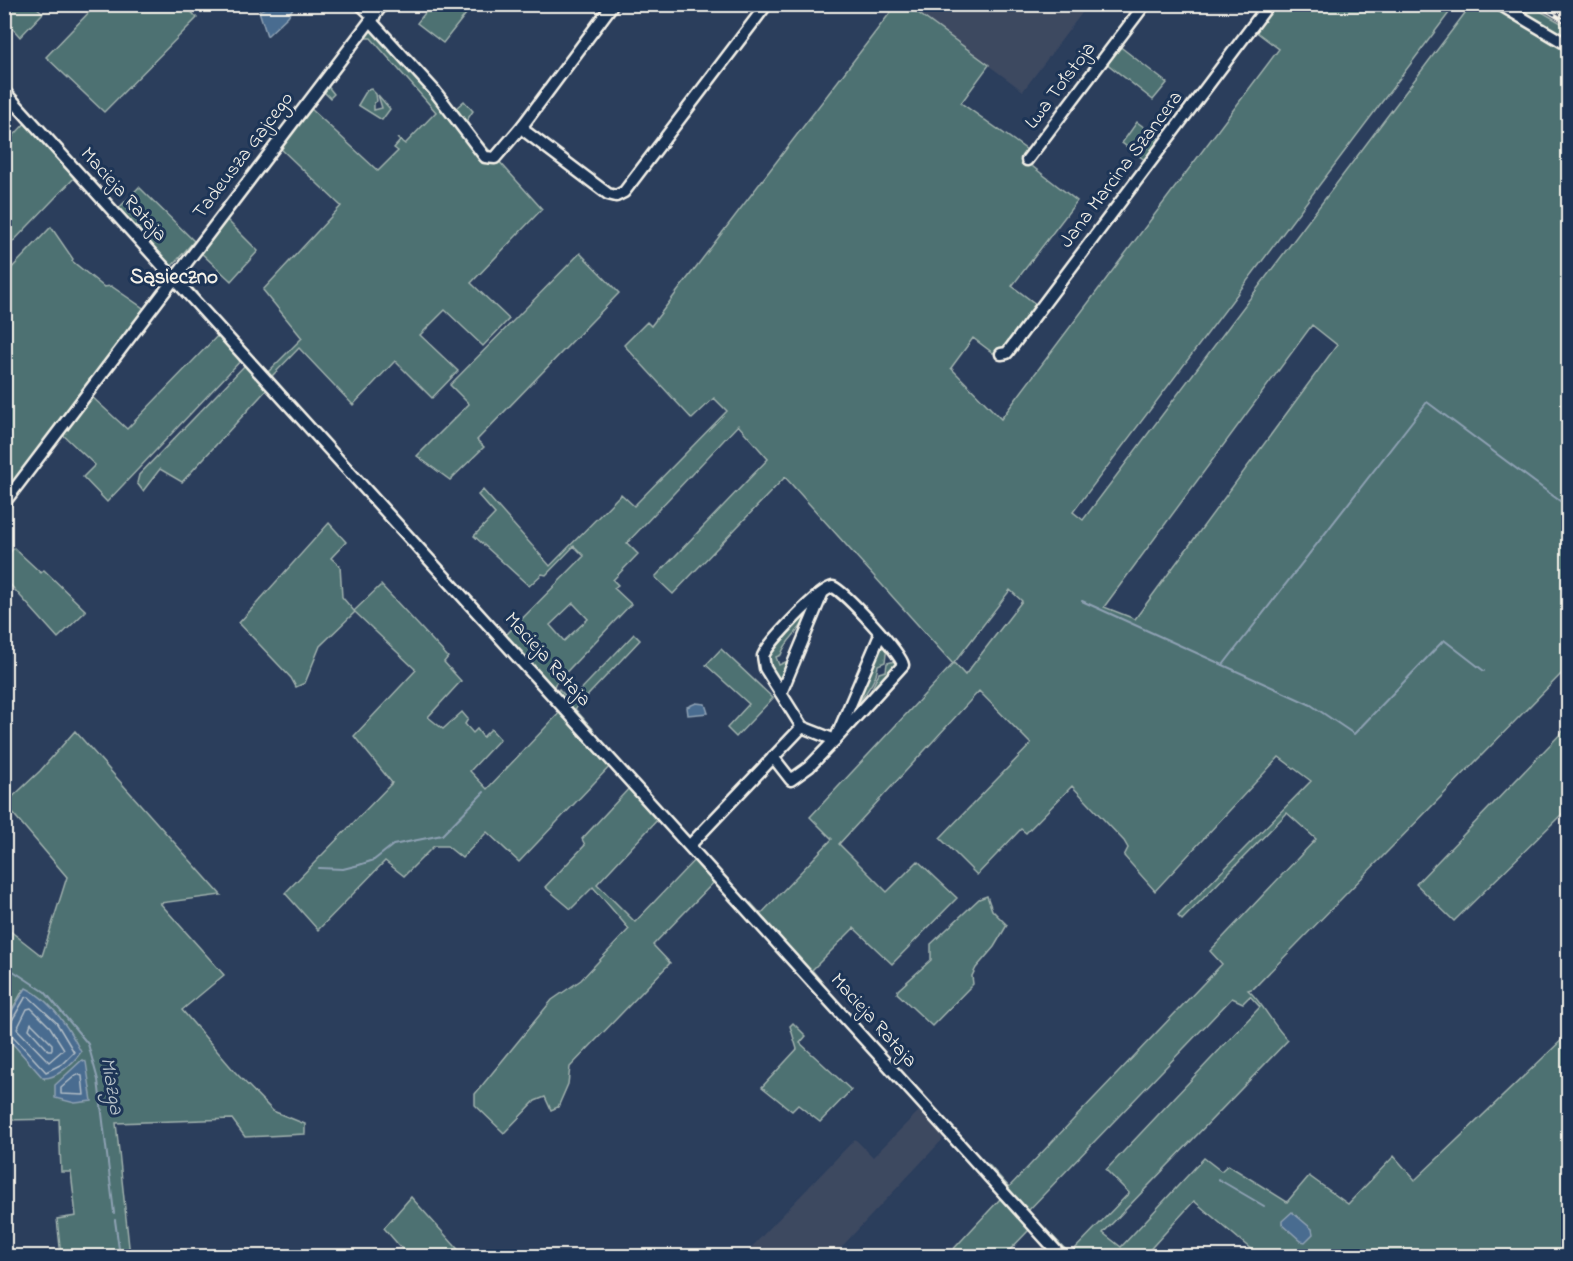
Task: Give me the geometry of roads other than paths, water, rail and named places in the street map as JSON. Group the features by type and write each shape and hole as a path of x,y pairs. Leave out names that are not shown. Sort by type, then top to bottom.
{"street":[{"path":"360,4 434,90 483,155 489,159 497,156 523,125 613,4"},
{"name":"Tadeusza Gajcego","path":"4,503 383,4"},
{"path":"523,125 526,132 608,194 618,196 624,192 767,4"},
{"name":"Lwa Tołstoja","path":"1027,160 1144,4"},
{"name":"Jana Marcina Szancera","path":"1001,354 1007,353 1269,4"},
{"path":"1499,4 1569,45"},
{"name":"Macieja Rataja","path":"4,91 690,845 1061,1257"},
{"path":"774,757 791,780 809,767 835,740 902,668 902,660 840,591 833,587 824,590 765,652 764,665 802,727 835,740"},
{"path":"781,693 824,590"},
{"path":"835,740 880,635"},
{"path":"690,845 802,727"}],"water":[{"path":"270,5 295,5 288,16 267,36 259,11"},
{"path":"696,703 705,704 708,713 688,715 687,707"},
{"path":"26,988 35,993 58,1015 81,1052 65,1069 48,1078 43,1078 5,1035 5,1022"},
{"path":"82,1060 86,1062 92,1101 75,1103 55,1098 55,1085"},
{"path":"1292,1212 1312,1229 1313,1234 1305,1242 1282,1224 1282,1221"}],"waterway":[{"path":"1223,665 1427,402 1568,507"},
{"path":"1082,601 1311,705 1354,734 1444,640 1484,671"},
{"path":"319,868 343,869 359,865 374,860 393,845 442,835 484,792"},
{"name":"Miazga","path":"4,965 45,992 88,1044 98,1080 114,1213"},
{"path":"1218,1179 1264,1206"},
{"name":"Miazga","path":"115,1220 120,1256"}],"railway":[{"path":"1537,4 1568,23"}],"district":[{"name":"Sąsieczno","path":"174,278"}]}
